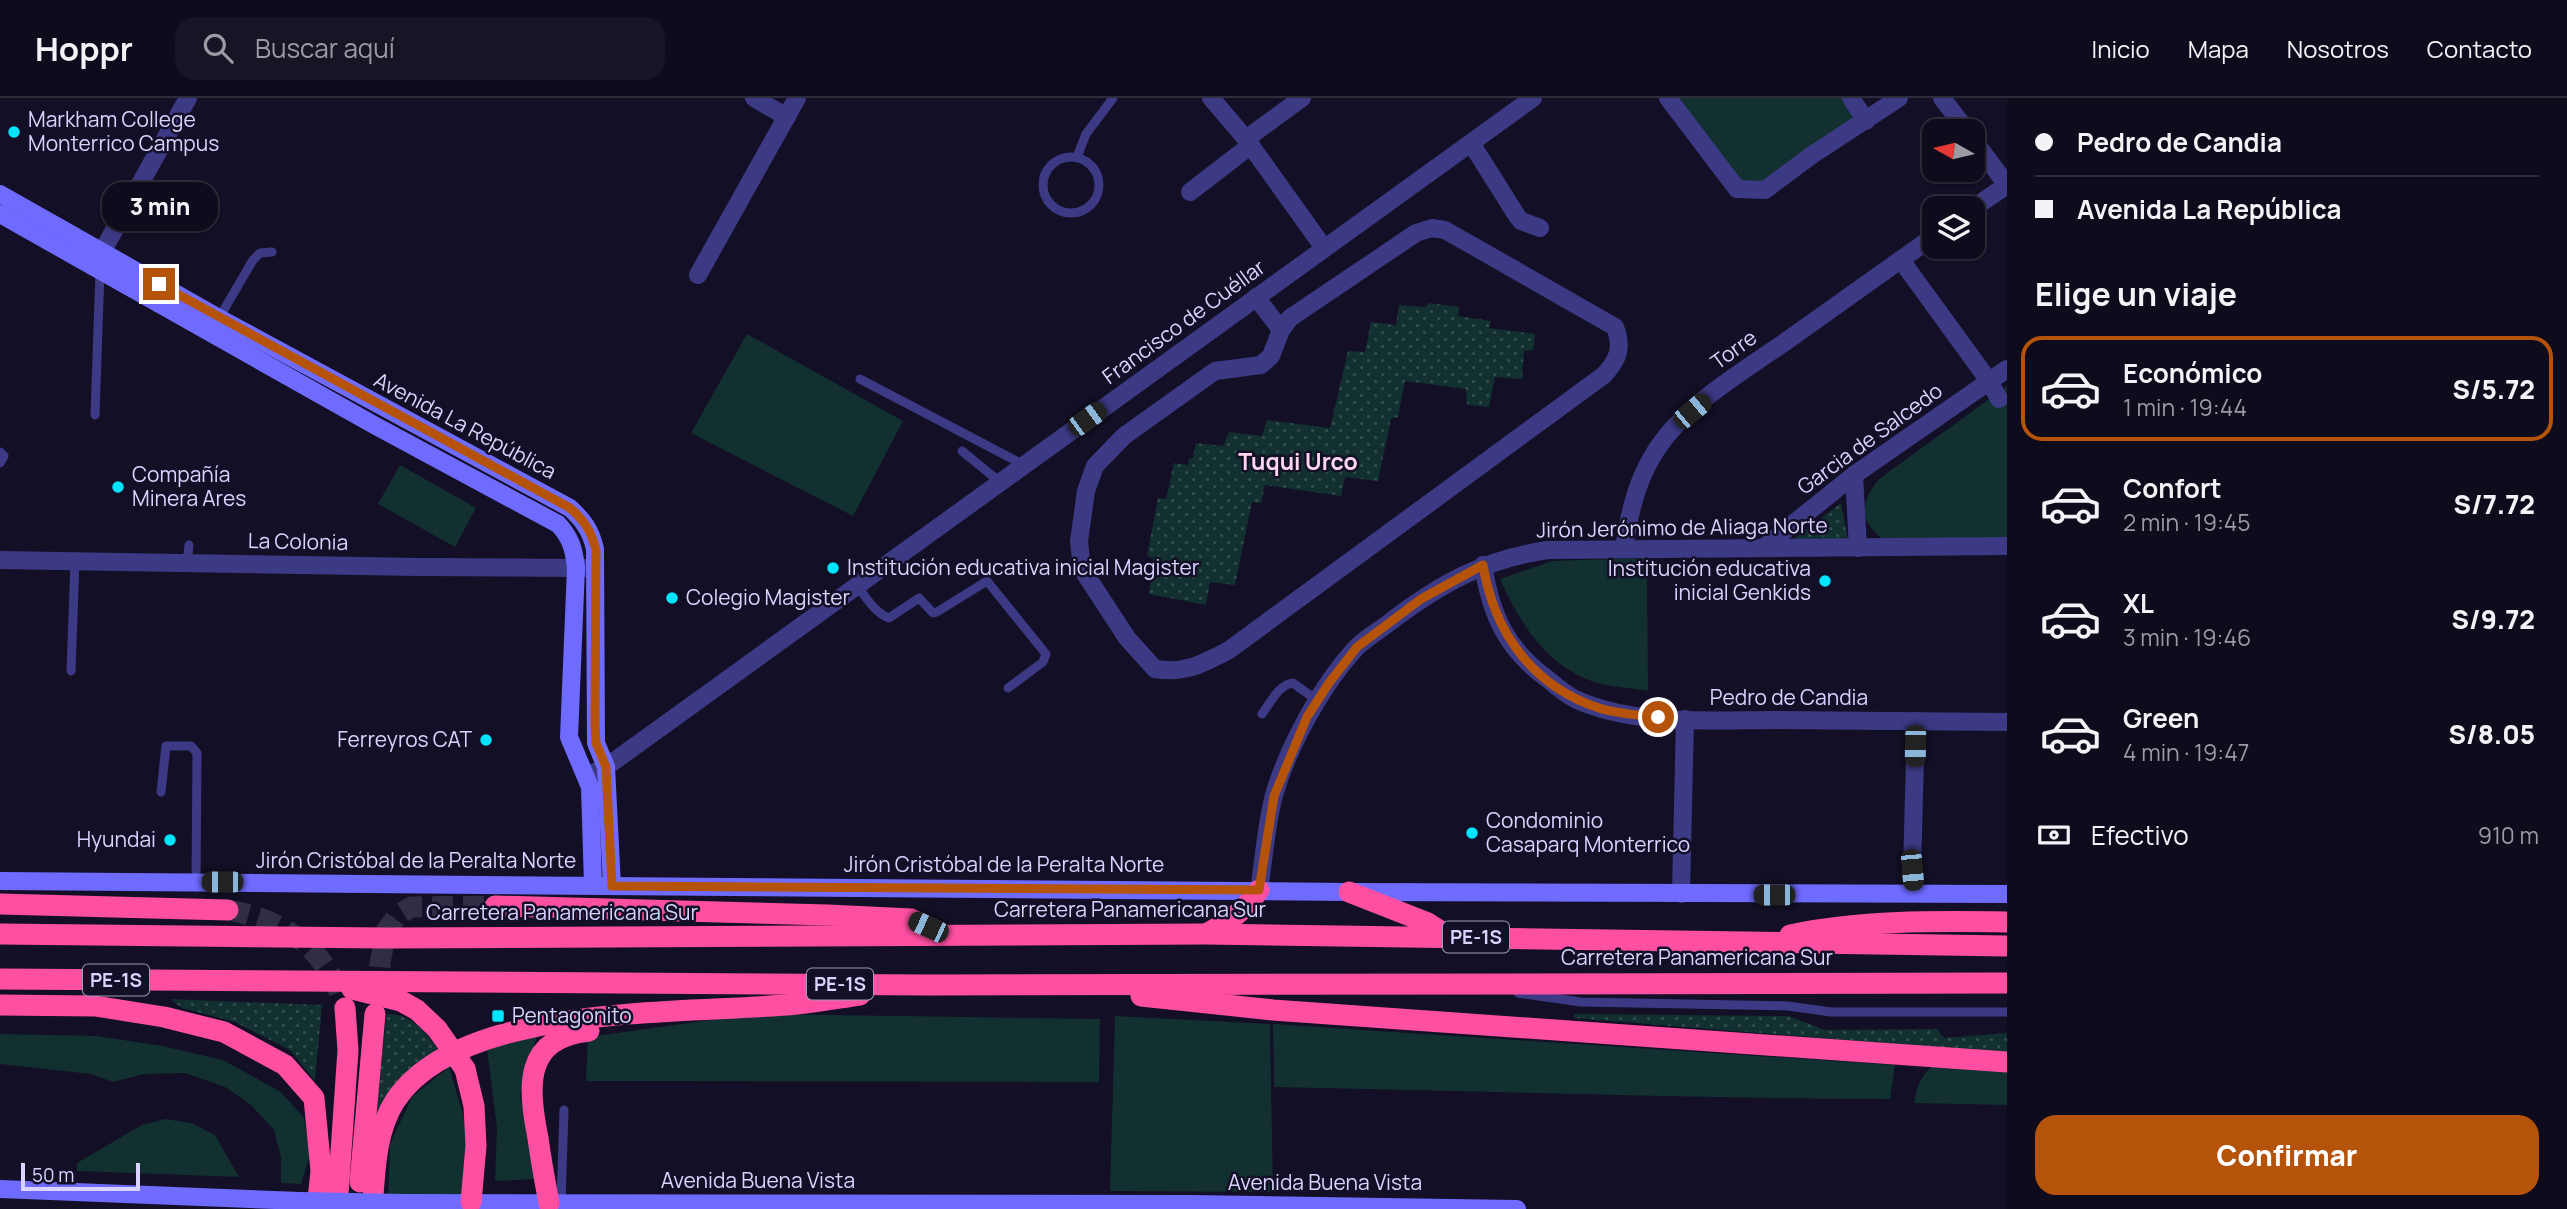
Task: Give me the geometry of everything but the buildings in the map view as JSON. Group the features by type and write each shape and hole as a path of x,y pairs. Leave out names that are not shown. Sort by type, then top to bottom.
{"highway":[{"path":"1206,934 1233,919 1246,908 1259,890"},
{"path":"1349,892 1428,923 1450,937"},
{"path":"0,904 228,910"},
{"path":"495,906 911,919 944,935"},
{"path":"1746,943 1833,926 1939,921 2007,922"},
{"name":"Carretera Panamericana Sur","path":"0,934 385,938 1206,934 2007,946"},
{"name":"Carretera Panamericana Sur","path":"0,979 930,985 2007,983"},
{"path":"232,981 335,985 401,1001 417,1010 437,1029 465,1069 474,1106 476,1146 471,1206"},
{"path":"554,1205 532,1107 531,1086 537,1061 553,1041 578,1032 930,985"},
{"path":"1041,985 1273,1010 2007,1062"},
{"path":"372,1209 381,1132 389,1111 413,1081 453,1055 513,1032 567,1020 797,1004"},
{"path":"0,1005 95,1006 164,1017 224,1032 285,1065 314,1098 321,1171 308,1205"},
{"path":"337,1209 348,1050 345,1008"},
{"path":"358,1209 375,1014"}],"street":[{"path":"100,271 102,252 188,98"},
{"path":"754,98 787,117"},
{"path":"698,275 797,98"},
{"path":"1211,98 1249,142 1324,248"},
{"path":"1190,192 1302,98"},
{"name":"Francisco de Cuéllar","path":"587,776 606,767 1533,98"},
{"path":"1669,98 1737,189 1765,190 1812,155 1899,98"},
{"path":"1851,98 1866,121"},
{"path":"1942,98 1958,119"},
{"path":"1471,143 1521,221 1540,228"},
{"path":"1985,155 2007,185 1985,200"},
{"name":"Avenida La República","path":"0,194 219,318 570,508 581,518 591,532 596,550 595,726 596,743 606,767 612,886"},
{"name":"Avenida La República","path":"0,214 374,425 558,524 569,536 574,549 576,568 569,737 590,787 593,885"},
{"path":"1432,228 1444,230 1615,327 1620,339 1618,360 1604,375 1229,650 1199,666 1174,672 1155,669 1127,638 1082,569 1079,541 1086,491 1095,466 1124,436 1215,371 1261,365 1271,356 1281,330 1290,318 1404,240 1432,228"},
{"name":"Torre","path":"1624,549 1629,512 1640,481 1653,455 1673,430 1722,386 1922,245"},
{"path":"1901,260 1989,382 1999,400"},
{"path":"1256,297 1281,330"},
{"name":"Garcia de Salcedo","path":"1763,548 1854,475 2007,369"},
{"path":"1854,475 1858,548"},
{"name":"Jirón Jerónimo de Aliaga Norte","path":"1259,890 1274,796 1289,755 1307,717 1318,701 1357,647 1421,599 1483,565 1514,555 1548,550 2007,546"},
{"name":"La Colonia","path":"0,560 596,567"},
{"name":"Pedro de Candia","path":"1483,565 1487,591 1496,617 1514,649 1572,698 1601,709 1685,719 2007,722"},
{"path":"1681,894 1685,719"},
{"path":"1914,892 1912,870 1916,721"},
{"name":"Jirón Cristóbal de la Peralta Norte","path":"0,881 1349,892 2007,894"},
{"name":"Avenida Buena Vista","path":"0,1189 308,1205 404,1203 471,1206 1517,1209"}],"lane":[{"path":"1077,157 1086,134 1113,98"},
{"path":"1077,157 1096,171 1099,187 1094,201 1088,207 1073,213 1052,205 1044,191 1045,175 1049,168 1062,158 1077,157"},
{"path":"219,318 253,260 260,253 272,252"},
{"path":"95,415 100,271"},
{"path":"860,379 1024,465"},
{"path":"962,451 1000,482"},
{"path":"0,452 4,456 0,463"},
{"path":"187,563 189,545"},
{"path":"71,671 75,561"},
{"path":"857,586 874,607 889,618 919,598 933,613 937,612 988,581 1046,654 1043,662 1009,688"},
{"path":"1262,714 1281,688 1289,683 1293,683 1318,701"},
{"path":"161,792 166,746 191,746 197,753 196,882"},
{"path":"1447,983 1581,1002 1788,1006 1832,1012 2007,1012"},
{"path":"554,1205 564,1110"}],"green space":[{"path":"1670,98 1851,98 1866,121 1765,190 1737,189"},
{"path":"1428,303 1459,307 1458,316 1491,321 1489,328 1535,334 1533,350 1524,351 1522,379 1495,377 1489,407 1467,405 1466,389 1405,381 1398,417 1391,419 1378,481 1345,477 1341,496 1265,485 1261,503 1252,502 1235,585 1210,582 1206,605 1149,594 1153,558 1147,556 1158,498 1166,499 1174,463 1188,465 1189,459 1193,458 1196,443 1223,446 1229,432 1262,436 1267,420 1330,428 1348,351 1365,352 1371,322 1396,325 1399,305 1426,307"},
{"path":"747,334 903,421 853,516 691,433"},
{"path":"2007,386 2007,543 1889,544 1879,537 1867,522 1865,506 1879,479"},
{"path":"400,465 476,508 455,547 378,504"},
{"path":"1841,503 1848,540 1791,541"},
{"path":"1647,558 1648,691 1594,682 1562,665 1548,654 1525,626 1500,579 1552,561"},
{"path":"170,999 322,1005 315,1081 290,1050 235,1022 182,1008"},
{"path":"387,1014 411,1020 423,1030 438,1050 408,1072 395,1088 378,1121 374,1123"},
{"path":"754,1014 1100,1019 1099,1082 586,1081 588,1037"},
{"path":"1574,1014 1788,1016 1825,1030 1937,1029 1944,1038 2007,1033 2007,1053 1574,1018"},
{"path":"1115,1016 1270,1024 1273,1192 1110,1191"},
{"path":"1273,1024 1895,1065 1890,1099 1274,1087"},
{"path":"538,1033 520,1095 538,1179 495,1181 497,1128 487,1049"},
{"path":"0,1034 96,1036 163,1046 223,1060 281,1092 304,1118 310,1155 301,1184 281,1183 281,1157 274,1130 251,1105 225,1087 185,1073 144,1074 113,1082 91,1074 0,1064"},
{"path":"1934,1064 2007,1071 2007,1105 1914,1103 1920,1081"},
{"path":"449,1067 467,1128 464,1198 388,1198 390,1144 412,1097"},
{"path":"165,1119 191,1123 215,1135 239,1177 77,1171 77,1163 142,1125"}],"tunnel":[{"path":"377,998 386,931 398,915 411,907 495,906"},
{"path":"228,910 269,922 302,941 328,970 345,1008"}],"place":[{"name":"Markham College Monterrico Campus","path":"14,132"},
{"name":"Compañía Minera Ares","path":"118,487"},
{"name":"Institución educativa inicial Magister","path":"833,568"},
{"name":"Institución educativa inicial Genkids","path":"1825,581"},
{"name":"Colegio Magister","path":"672,598"},
{"name":"Ferreyros CAT","path":"486,740"},
{"name":"Condominio Casaparq Monterrico","path":"1472,833"},
{"name":"Hyundai","path":"170,840"},
{"name":"Pentagonito","path":"498,1016"}],"district":[{"name":"Tuqui Urco","path":"1298,462"}],"route":[{"path":"159,284 570,508 581,518 591,532 596,550 595,726 596,743 606,767 612,886 1259,890 1274,796 1307,717 1329,683 1357,647 1421,599 1483,565 1487,591 1496,617 1514,649 1537,671 1572,698 1601,709 1658,717"}]}
